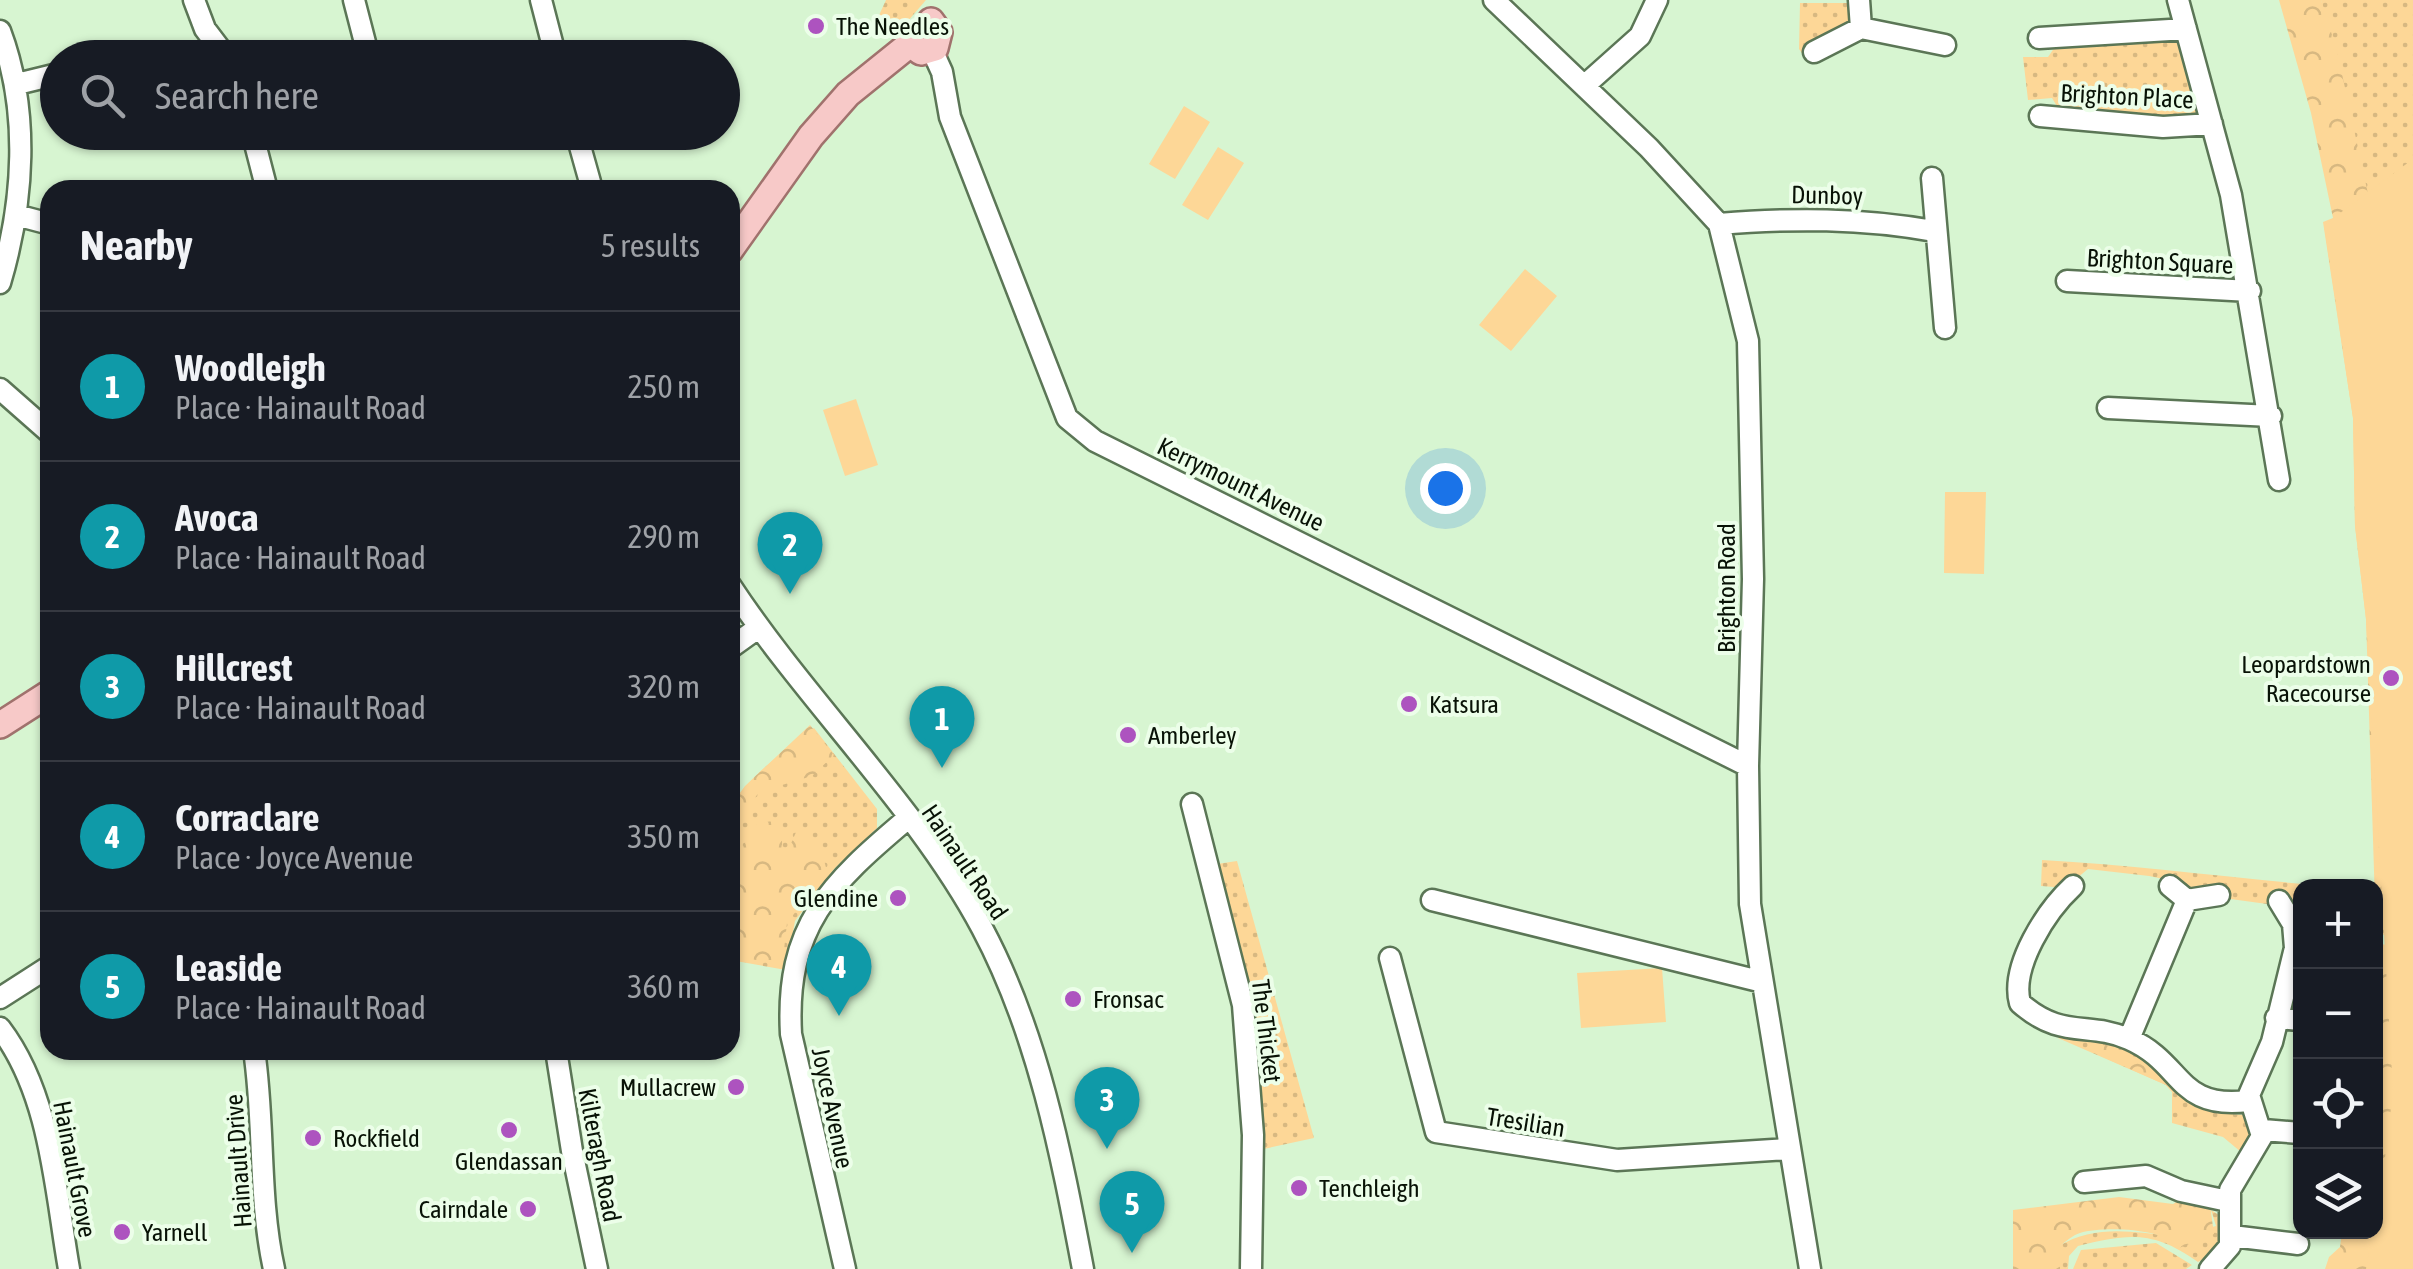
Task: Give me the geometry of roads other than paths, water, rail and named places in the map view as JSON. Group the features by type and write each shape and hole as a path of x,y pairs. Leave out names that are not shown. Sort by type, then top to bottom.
{"main road":[{"path":"740,236 811,136 848,94 921,47 910,27 937,11"},
{"path":"0,726 40,700"}],"street":[{"path":"194,0 213,40"},
{"path":"354,0 364,40"},
{"path":"541,0 551,40"},
{"path":"1584,86 1640,36 1658,0"},
{"path":"1859,0 1861,28"},
{"name":"Brighton Place","path":"2178,0 2231,195"},
{"path":"1503,3 1719,224"},
{"path":"1814,52 1861,28 1945,45"},
{"path":"2038,38 2186,29"},
{"path":"0,32 17,84 16,215 0,283"},
{"name":"Kerrymount Avenue","path":"921,47 942,72 950,117 1067,418 1095,441 1748,766"},
{"path":"17,84 40,78"},
{"name":"Brighton Place","path":"2040,116 2163,128 2212,124"},
{"path":"257,150 265,180"},
{"path":"581,150 589,180"},
{"path":"1932,178 1932,298 1945,328"},
{"name":"Brighton Square","path":"2231,195 2271,416 2278,480"},
{"path":"16,215 40,221"},
{"name":"Dunboy","path":"1719,224 1790,218 1874,220 1934,231"},
{"name":"Brighton Road","path":"1719,224 1748,341 1753,579 1748,766 1750,904 1810,1269"},
{"name":"Brighton Square","path":"2067,280 2250,291"},
{"path":"0,388 40,424"},
{"path":"2108,408 2271,416"},
{"name":"Hainault Road","path":"740,601 961,892 1010,991 1058,1138 1083,1269"},
{"path":"740,641 758,628"},
{"name":"The Thicket","path":"1192,804 1243,1005 1253,1135 1251,1269"},
{"name":"Joyce Avenue","path":"844,1269 792,1034 790,1002 802,939 823,898 907,818"},
{"path":"2073,886 2047,913 2022,972 2020,1003 2068,1030 2129,1039 2155,1056 2204,1100 2248,1101"},
{"path":"2129,1039 2178,893 2219,895"},
{"path":"1432,900 1760,980"},
{"path":"2279,901 2293,917"},
{"path":"2263,1130 2248,1101 2272,1042 2293,955"},
{"name":"Tresilian","path":"1390,958 1436,1132 1617,1160 1788,1149"},
{"path":"0,998 40,972"},
{"path":"2276,1018 2293,1019"},
{"name":"Hainault Grove","path":"0,1028 32,1088 42,1121 68,1269"},
{"name":"Hainault Drive","path":"255,1060 261,1098 260,1186 274,1269"},
{"name":"Kilteragh Road","path":"558,1060 598,1269"},
{"path":"2263,1130 2293,1132"},
{"path":"2210,1269 2226,1254 2232,1236 2228,1201 2263,1130"},
{"path":"2084,1182 2146,1176 2182,1191 2228,1201"},
{"path":"2232,1236 2298,1244"}],"place":[{"name":"The Needles","path":"816,26"},
{"name":"Avoca","path":"790,594"},
{"name":"Leopardstown Racecourse","path":"2391,678"},
{"name":"Katsura","path":"1409,704"},
{"name":"Amberley","path":"1128,735"},
{"name":"Woodleigh","path":"942,768"},
{"name":"Glendine","path":"898,898"},
{"name":"Fronsac","path":"1073,999"},
{"name":"Corraclare","path":"839,1016"},
{"name":"Mullacrew","path":"736,1087"},
{"name":"Glendassan","path":"509,1130"},
{"name":"Rockfield","path":"313,1138"},
{"name":"Hillcrest","path":"1107,1149"},
{"name":"Tenchleigh","path":"1299,1188"},
{"name":"Cairndale","path":"528,1209"},
{"name":"Yarnell","path":"122,1232"},
{"name":"Leaside","path":"1132,1253"}]}
